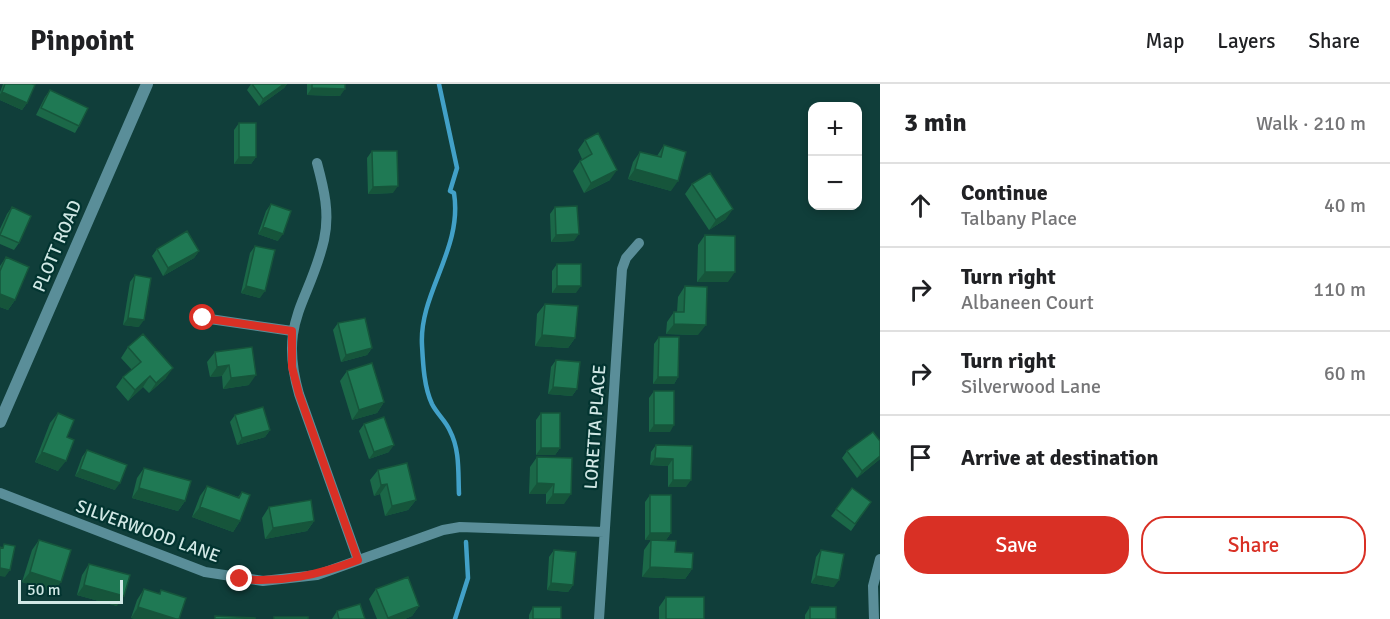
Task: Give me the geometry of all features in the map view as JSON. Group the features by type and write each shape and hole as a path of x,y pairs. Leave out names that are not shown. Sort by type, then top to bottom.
{"street":[{"name":"PLOTT ROAD","path":"0,422 145,85"},
{"path":"317,163 326,192 324,238 292,331 292,367 299,394 358,560"},
{"name":"LORETTA PLACE","path":"599,619 622,269 626,258 639,243"},
{"path":"203,318 292,331"},
{"name":"SILVERWOOD LANE","path":"0,493 205,572 240,579 288,580 317,575 443,530 460,527 604,532"},
{"path":"874,619 873,586 880,559"}],"building":[{"path":"5,84 35,85 27,103 2,92"},
{"path":"252,84 284,84 263,99"},
{"path":"312,84 345,84 345,89 312,88"},
{"path":"50,90 88,108 79,126 41,108"},
{"path":"239,123 256,123 256,157 239,157"},
{"path":"598,133 617,170 591,183 580,161 592,154 585,140"},
{"path":"664,145 686,152 678,181 635,169 640,152 661,157"},
{"path":"372,151 397,151 398,186 373,187"},
{"path":"710,173 733,209 716,220 692,184"},
{"path":"271,204 291,211 283,234 263,227"},
{"path":"577,206 579,234 556,235 555,207"},
{"path":"12,207 31,216 19,243 0,235"},
{"path":"187,231 199,251 168,268 157,249"},
{"path":"705,235 735,236 735,272 705,272"},
{"path":"255,246 275,250 265,291 246,286"},
{"path":"6,257 29,267 15,300 0,294 0,271"},
{"path":"557,264 581,264 581,286 557,286"},
{"path":"135,275 151,278 144,320 128,318"},
{"path":"685,286 707,287 706,325 674,324 674,312 684,312"},
{"path":"545,304 578,306 575,338 542,335"},
{"path":"365,318 372,348 346,355 338,323"},
{"path":"143,334 173,368 156,383 150,376 135,390 123,377 141,362 128,347"},
{"path":"659,337 679,337 678,377 658,377"},
{"path":"252,347 256,375 231,378 229,365 217,367 215,352"},
{"path":"556,360 580,362 577,389 553,387"},
{"path":"372,363 384,402 359,410 347,371"},
{"path":"654,391 674,391 674,425 654,425"},
{"path":"263,407 270,430 242,438 235,415"},
{"path":"58,413 74,420 67,437 74,440 66,461 42,452"},
{"path":"541,413 560,413 560,448 541,448"},
{"path":"384,417 394,445 374,452 364,424"},
{"path":"873,432 880,441 880,456 862,471 847,451"},
{"path":"656,445 692,446 691,480 673,480 673,459 655,458"},
{"path":"87,450 127,465 120,483 80,469"},
{"path":"537,457 572,458 571,494 553,494 554,484 537,483"},
{"path":"407,463 416,500 392,506 387,484 381,485 378,470"},
{"path":"144,468 191,481 185,501 139,488"},
{"path":"207,486 239,498 242,492 250,495 240,521 200,507"},
{"path":"852,488 871,502 855,524 836,509"},
{"path":"650,495 671,495 671,533 650,533"},
{"path":"311,500 314,521 273,528 269,507"},
{"path":"39,540 71,550 61,582 30,572"},
{"path":"651,540 676,541 675,552 693,553 692,569 650,567"},
{"path":"4,544 15,546 10,570 0,568 0,547 3,548"},
{"path":"554,550 576,552 573,585 551,583"},
{"path":"821,550 844,554 839,580 816,576"},
{"path":"89,564 130,575 124,596 84,585"},
{"path":"408,577 419,606 388,618 376,589"},
{"path":"144,589 160,594 161,590 186,598 179,619 138,607"},
{"path":"666,597 704,597 704,619 666,619"},
{"path":"360,604 365,619 339,619 337,611"},
{"path":"533,607 561,607 561,619 533,619"},
{"path":"810,607 836,607 836,619 810,619"},
{"path":"215,616 255,618 255,619 215,619"},
{"path":"274,617 308,617 308,619 274,619"}],"waterway":[{"path":"439,84 457,168 450,191 454,193 455,213 447,252 427,307 422,345 424,375 429,397 448,427 455,446 459,494"},
{"path":"455,619 468,578 466,542"}],"route":[{"path":"203,318 292,331 292,367 299,394 358,560 317,575 288,580 240,579"}]}
